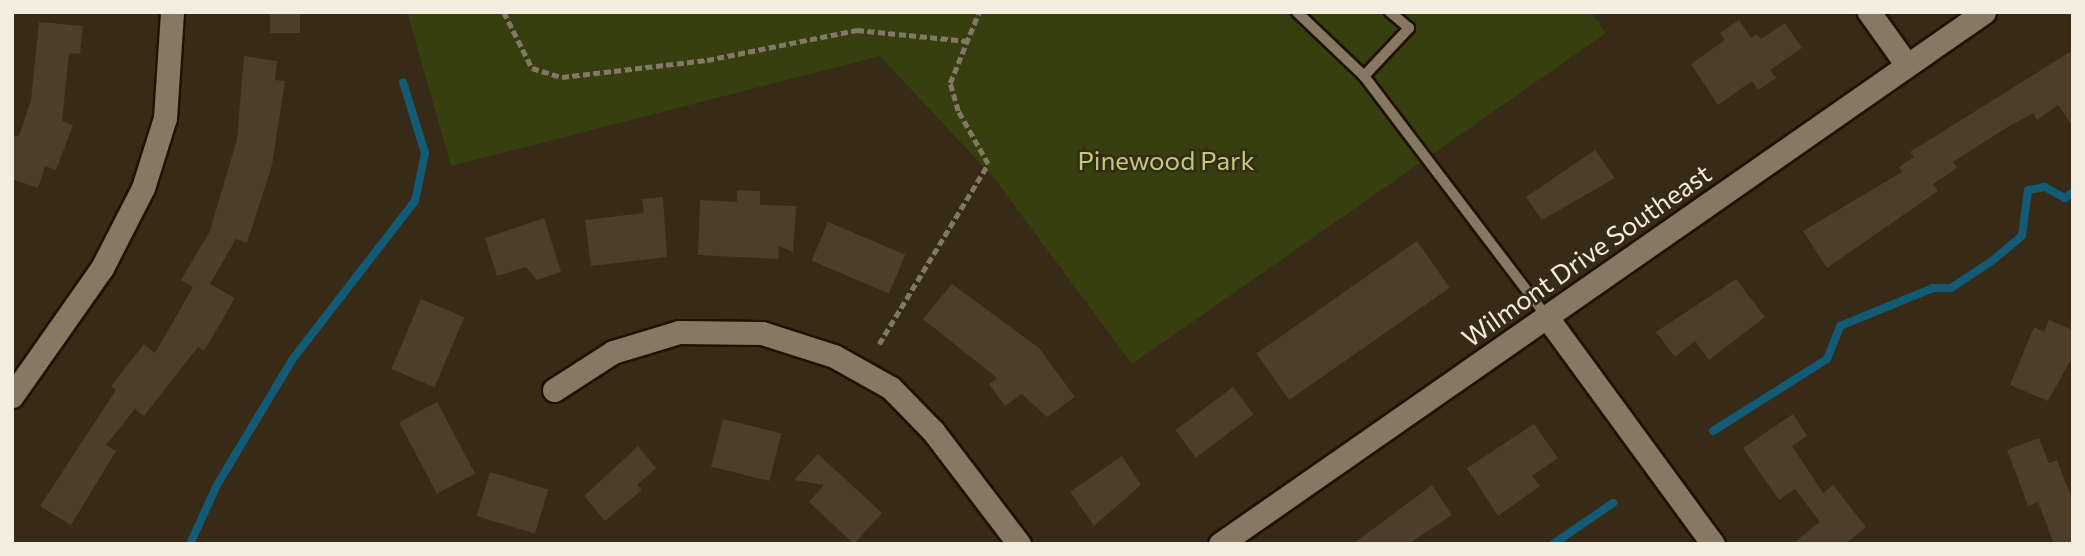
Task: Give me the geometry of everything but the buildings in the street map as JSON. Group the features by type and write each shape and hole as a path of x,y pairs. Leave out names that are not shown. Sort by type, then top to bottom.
{"street":[{"path":"12,396 19,369 102,268 143,188 165,118 172,12"},
{"path":"1869,12 1908,65"},
{"name":"Wilmont Drive Southeast","path":"1220,544 1984,12"},
{"path":"1546,316 1713,544"},
{"path":"554,390 613,352 679,332 762,333 834,356 891,388 933,431 1019,544"}],"lane":[{"path":"1297,12 1364,76 1546,316"},
{"path":"1364,76 1409,28 1390,12"}],"path":[{"path":"504,12 532,68 562,76 707,60 857,30 967,41"},
{"path":"879,344 988,164 957,111 950,83 979,12"}],"green space":[{"name":"Pinewood Park","path":"407,12 1591,12 1606,33 1132,364 994,178 880,56 451,166"}],"waterway":[{"path":"190,544 217,485 292,360 415,201 425,153 403,82"},
{"path":"1713,431 1827,359 1840,326 1933,288 1951,288 1992,261 2022,236 2028,190 2045,187 2065,198 2073,192"},
{"path":"1553,544 1613,503"}]}
